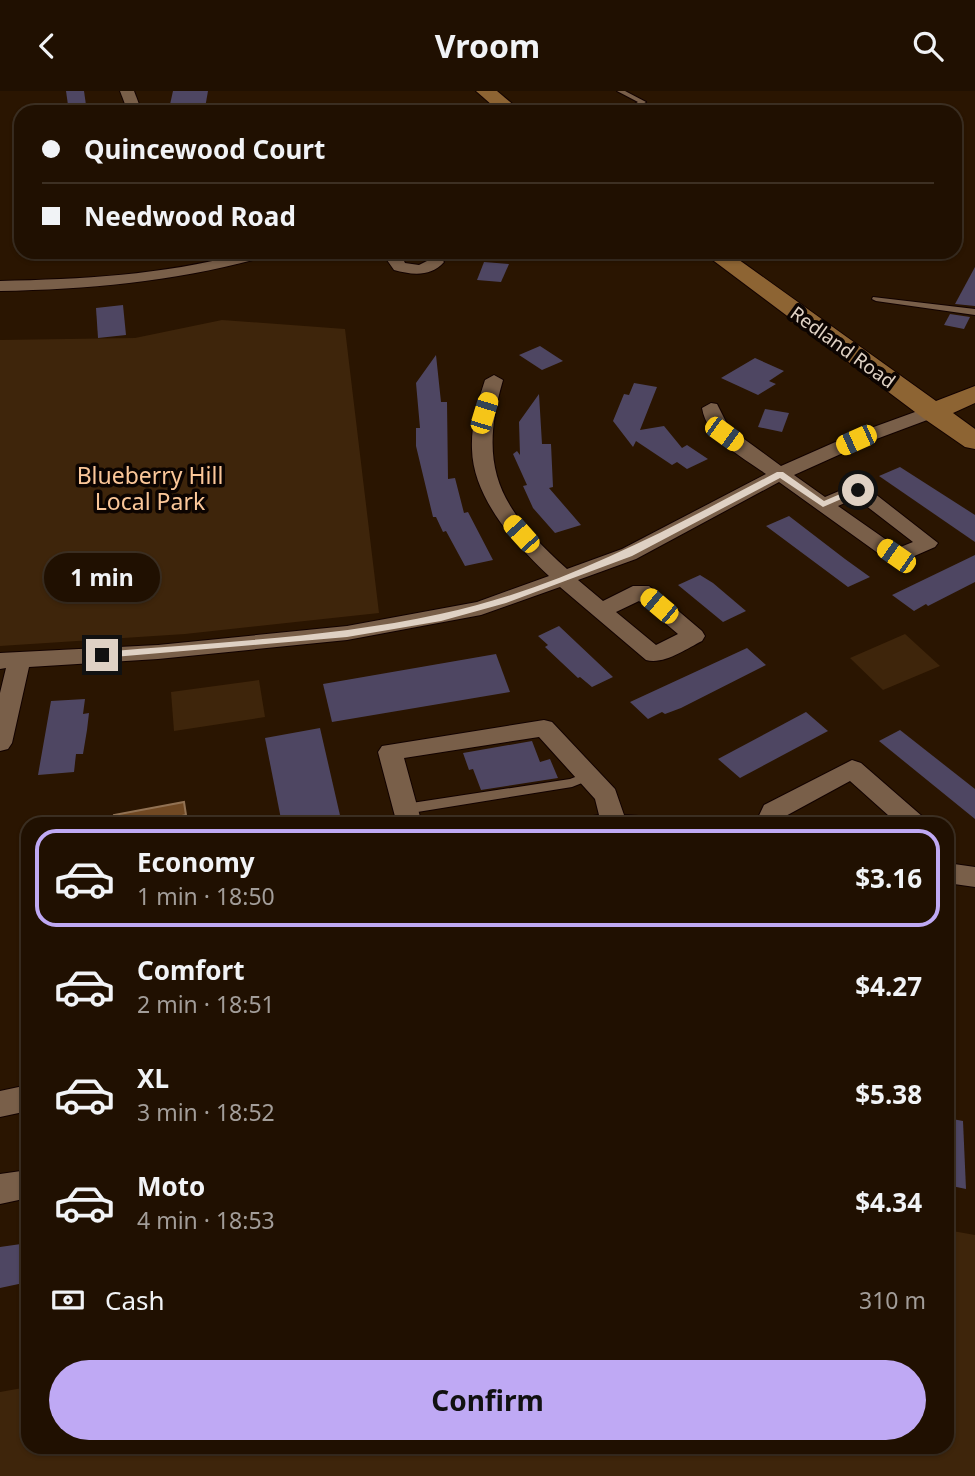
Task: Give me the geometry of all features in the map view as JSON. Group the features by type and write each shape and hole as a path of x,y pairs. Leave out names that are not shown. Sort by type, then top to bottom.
{"main road":[{"path":"485,91 503,105"},
{"name":"Redland Road","path":"723,259 975,441"},
{"path":"932,412 975,394"}],"street":[{"path":"193,259 198,271"},
{"path":"0,286 106,283 198,271 240,259"},
{"path":"397,259 400,267 416,270 430,267 436,262 434,259"},
{"path":"494,380 484,413 481,436 487,481 509,520 566,579 602,610"},
{"path":"711,408 712,419 724,434 823,505"},
{"path":"0,743 9,661 158,652 347,633 468,611 566,579 629,554 780,474 856,440 932,412"},
{"path":"407,817 390,752 544,728 606,795 605,817"},
{"path":"770,817 773,812 852,769 907,817"},
{"path":"954,874 975,877"},
{"path":"0,1104 21,1100"},
{"path":"0,1189 21,1185"}],"lane":[{"path":"620,91 643,101 636,105"},
{"path":"876,299 975,312"},
{"path":"407,817 572,783 588,776"}],"green space":[{"name":"Blueberry Hill Local Park","path":"222,320 345,329 379,613 185,634 0,646 0,340 135,338"},
{"path":"905,634 940,666 883,690 850,658"},
{"path":"259,680 265,717 174,731 171,692"},
{"path":"954,1231 975,1235 975,1476 0,1476 0,1392 21,1388 21,1454 954,1454"}],"shaded area":[{"path":"184,802 186,815 114,817"}],"building":[{"path":"66,91 84,91 86,105 68,105"},
{"path":"173,91 208,91 206,105 170,105"},
{"path":"484,262 509,264 501,282 477,280"},
{"path":"975,267 975,306 955,304"},
{"path":"123,305 126,335 98,338 96,308"},
{"path":"950,314 970,317 964,329 944,325"},
{"path":"540,346 563,361 542,370 519,355"},
{"path":"436,355 441,402 447,402 448,479 455,478 464,513 468,512 493,560 465,566 446,531 443,532 436,517 433,517 416,446 416,428 420,428 416,383"},
{"path":"755,358 784,371 769,381 776,384 758,395 721,378"},
{"path":"634,383 657,387 640,430 664,426 682,448 687,445 708,459 687,469 677,462 672,465 636,441 633,447 613,421 624,394 629,395"},
{"path":"539,394 542,444 551,444 553,487 549,488 581,525 555,533 533,508 523,486 527,485 513,454 517,451 520,455 519,422"},
{"path":"765,409 789,413 782,432 758,427"},
{"path":"900,467 975,515 975,542 879,476"},
{"path":"789,516 870,577 848,587 766,526"},
{"path":"975,555 975,582 928,606 926,604 914,611 892,595"},
{"path":"700,575 746,611 723,622 678,585"},
{"path":"559,626 613,677 592,687 578,678 545,647 548,645 538,636"},
{"path":"747,648 766,665 681,708 665,714 662,712 648,719 630,702"},
{"path":"496,654 510,692 332,722 323,684"},
{"path":"85,699 83,714 89,713 87,730 83,754 76,754 74,772 38,775 51,701"},
{"path":"806,712 828,731 740,778 718,759"},
{"path":"320,728 340,817 281,817 265,738"},
{"path":"900,730 975,789 975,819 879,741"},
{"path":"532,741 540,762 550,759 558,778 481,790 463,753"},
{"path":"954,1119 963,1121 966,1189 954,1186"},
{"path":"21,1244 21,1284 0,1288 0,1247"}],"route":[{"path":"102,655 347,633 441,617 481,608 629,554 780,474 823,505 858,490"}]}
